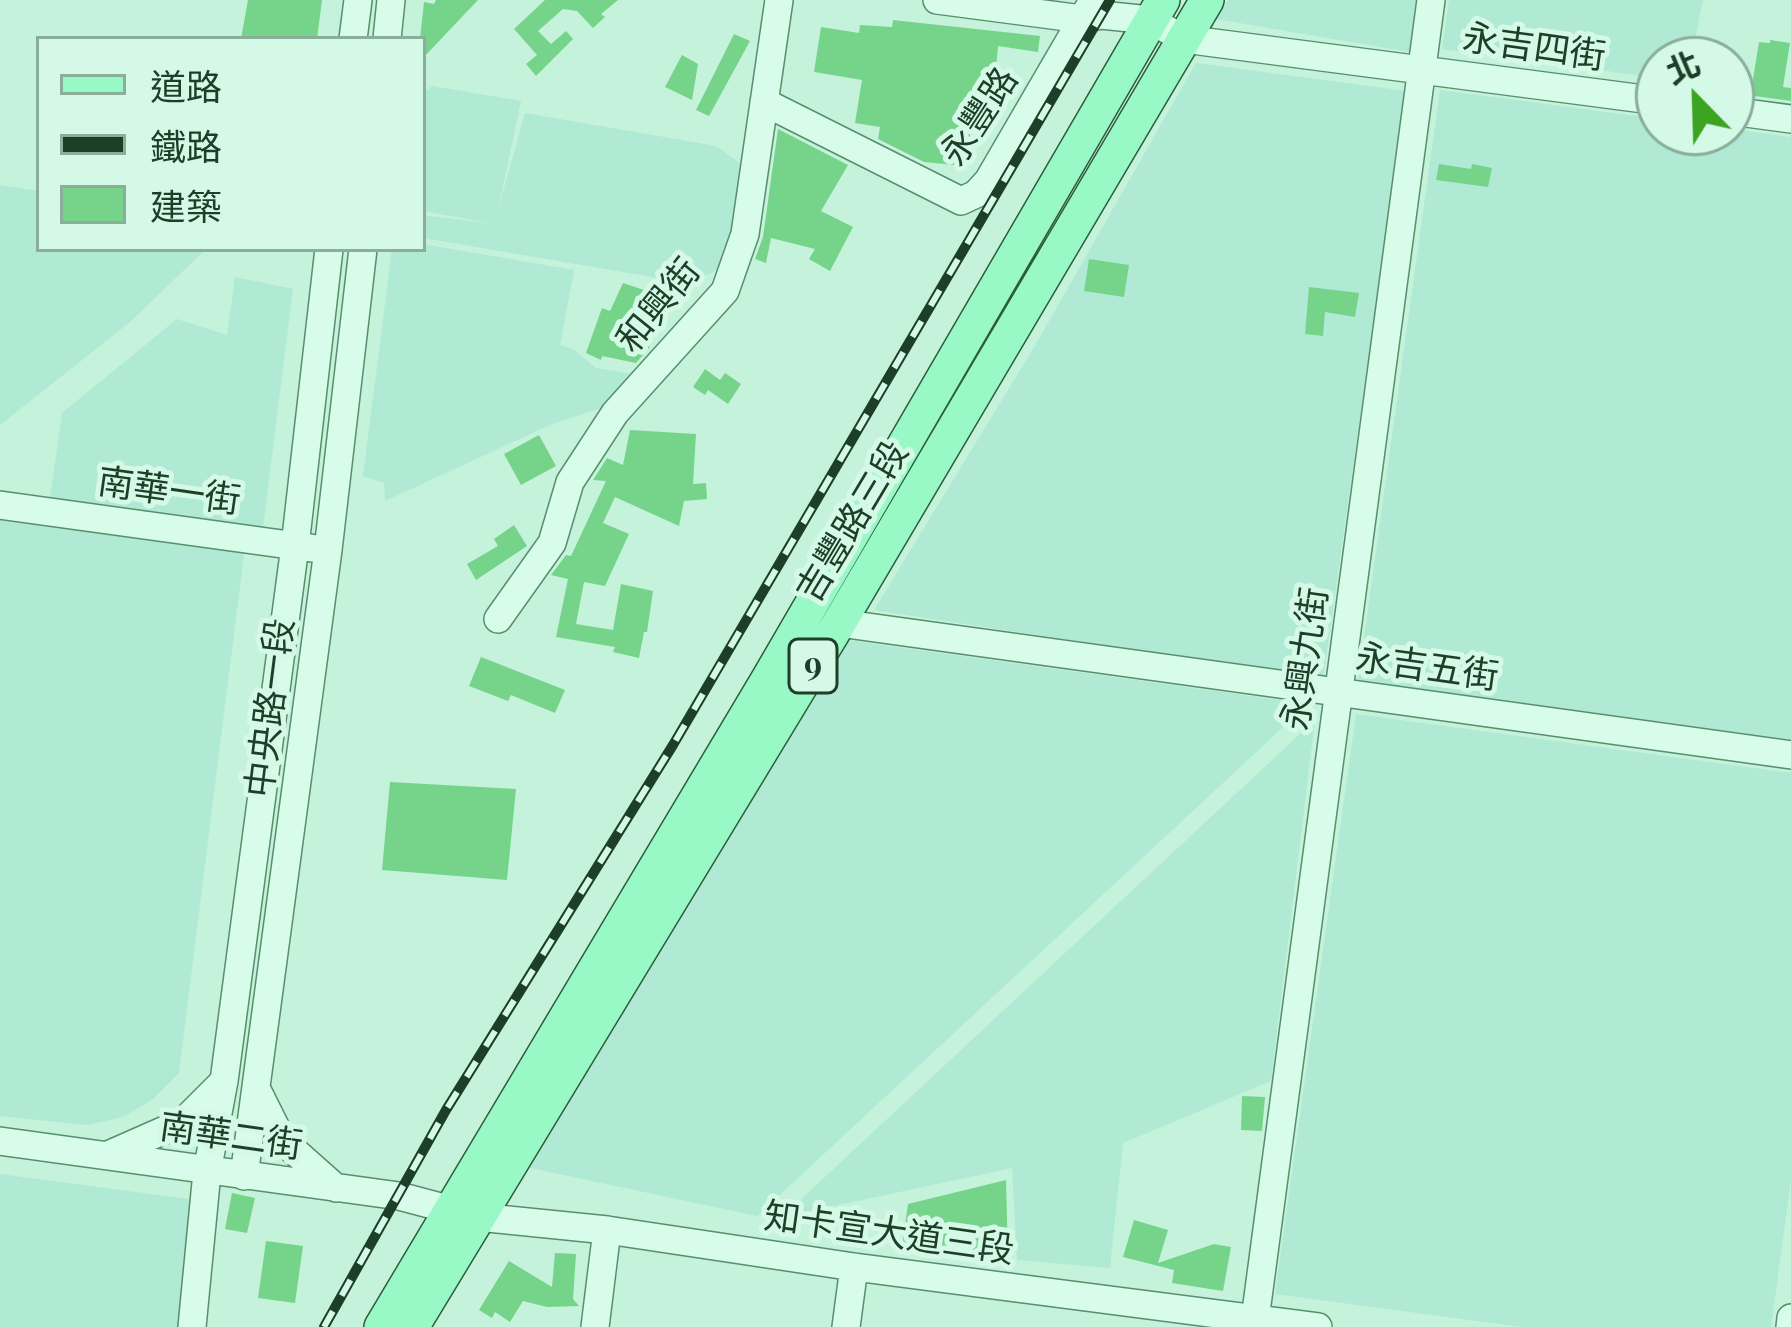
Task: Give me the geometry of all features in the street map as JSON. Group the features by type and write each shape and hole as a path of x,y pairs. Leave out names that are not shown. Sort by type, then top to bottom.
{"main road":[{"name":"吉豐路三段","path":"381,1327 464,1213 839,623 1207,0"},
{"name":"吉豐路三段","path":"412,1327 464,1213 1157,10"}],"street":[{"path":"353,36 358,0"},
{"path":"387,36 391,0"},
{"name":"和興街","path":"498,619 552,543 570,482 615,413 725,291 745,234 779,0"},
{"path":"937,0 1087,9 1101,15 1157,10 1184,39"},
{"name":"永興九街","path":"1254,1323 1431,0"},
{"name":"永豐路","path":"764,102 961,201 988,181 1087,9"},
{"name":"永吉四街","path":"1184,39 1635,98"},
{"path":"1755,114 1791,119"},
{"name":"中央路一段","path":"192,1327 207,1172 224,1081 295,546 329,252"},
{"name":"中央路一段","path":"244,1176 363,252"},
{"name":"南華一街","path":"0,505 328,550"},
{"name":"永吉五街","path":"839,623 1791,755"},
{"path":"106,1156 183,1122 224,1081"},
{"path":"258,1092 282,1140 336,1188"},
{"name":"南華二街","path":"0,1141 399,1196 464,1213"},
{"name":"知卡宣大道三段","path":"464,1213 1254,1323 1318,1327"},
{"path":"596,1327 607,1230"},
{"path":"846,1327 854,1267"}],"green space":[{"path":"1228,0 1416,0 1410,52 1216,19"},
{"path":"1449,0 1703,0 1696,36 1635,36 1635,75 1442,49"},
{"path":"1196,63 1406,91 1323,679 874,610 1036,344"},
{"path":"432,86 521,101 498,210 525,113 716,146 747,168 729,264 676,281 426,239 426,215 495,224 426,212 426,91"},
{"path":"1440,90 1635,116 1635,156 1755,156 1755,132 1791,137 1791,740 1358,681"},
{"path":"0,185 36,191 36,252 203,252 130,322 0,425"},
{"path":"426,245 574,270 560,345 573,349 596,368 633,374 601,408 552,424 385,501 384,483 363,476 392,252 426,252"},
{"path":"235,277 293,289 263,527 50,498 62,413 177,319 227,335"},
{"path":"0,511 245,546 179,1073 152,1100 123,1117 87,1125 0,1116"},
{"path":"846,640 1308,704 757,1216 526,1167"},
{"path":"1356,714 1791,773 1791,1180 1771,1327 1522,1327 1275,1294"},
{"path":"1315,720 1271,1081 1123,1143 1110,1268 1017,1260 1012,1168 782,1217"},
{"path":"0,1174 196,1200 180,1327 0,1327"}],"building":[{"path":"248,0 322,0 317,36 242,36"},
{"path":"436,0 478,0 426,55 426,36 420,36 424,2 434,4"},
{"path":"545,0 618,0 593,28 577,11 563,9 538,31 551,44 566,31 573,39 536,76 526,64 537,55 514,29"},
{"path":"893,20 1040,36 1038,52 998,46 995,80 977,81 966,166 924,162 878,139 880,127 855,123 862,80 814,72 821,27 859,33 860,25 892,27"},
{"path":"734,34 750,41 709,116 696,110"},
{"path":"1759,42 1790,43 1783,87 1791,88 1791,101 1755,96"},
{"path":"682,55 698,64 692,100 665,87"},
{"path":"778,129 848,165 821,211 853,227 830,271 809,259 815,249 771,238 766,263 755,259 763,237"},
{"path":"1439,164 1492,168 1488,187 1436,180"},
{"path":"1089,259 1129,265 1124,297 1084,291"},
{"path":"623,283 662,296 656,311 640,305 624,341 650,347 636,363 602,356 601,360 586,353 602,308 610,311"},
{"path":"1309,287 1359,293 1355,317 1325,312 1323,336 1305,334"},
{"path":"705,369 720,380 725,373 741,384 728,404 708,390 705,395 693,387"},
{"path":"630,430 696,434 693,484 706,483 707,499 684,501 679,526 615,497 603,523 629,534 605,586 584,582 576,624 613,630 621,584 653,591 639,658 613,652 615,647 556,637 568,579 551,575 566,555 571,556 606,481 593,480 607,458 623,465"},
{"path":"539,435 556,466 521,485 504,454"},
{"path":"514,525 527,546 476,580 467,564 498,546 494,539"},
{"path":"481,657 565,690 555,713 511,695 508,701 469,686"},
{"path":"390,782 516,789 507,880 382,870"},
{"path":"1242,1096 1265,1097 1262,1131 1241,1130"},
{"path":"1006,1180 1008,1258 902,1248 908,1204"},
{"path":"232,1193 255,1198 247,1233 225,1229"},
{"path":"1134,1220 1168,1230 1158,1263 1214,1244 1231,1247 1223,1291 1172,1283 1174,1270 1123,1257"},
{"path":"266,1241 303,1246 295,1303 258,1298"},
{"path":"555,1253 576,1254 573,1299 579,1306 547,1307 523,1301 510,1322 495,1312 492,1318 479,1310 509,1261 552,1287"}],"railway":[{"path":"324,1327 446,1110 673,745 1110,0"}]}
